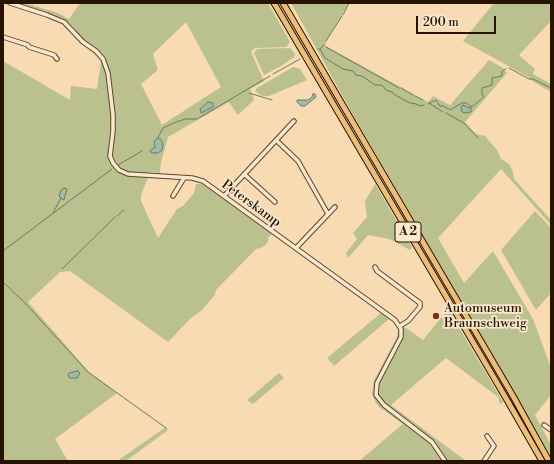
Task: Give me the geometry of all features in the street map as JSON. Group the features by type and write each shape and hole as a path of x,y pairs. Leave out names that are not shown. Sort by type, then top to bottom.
{"highway":[{"name":"A 2","path":"274,3 496,380 542,461"},
{"name":"A 2","path":"282,3 513,396 549,461"}],"street":[{"name":"Peterskamp","path":"10,3 64,22 83,42 96,51 103,59 107,70 112,99 114,125 110,153 111,159 115,166 121,172 128,174 200,180 394,318 400,326"},
{"path":"3,37 54,55 57,59"},
{"path":"224,196 294,121"},
{"path":"276,140 298,161 328,214"},
{"path":"244,174 275,202"},
{"path":"174,196 184,178"},
{"path":"296,248 335,207"},
{"path":"375,267 376,271 420,303 420,307 408,322 400,326 400,339 377,383 376,395 384,406 432,442 445,461"},
{"path":"544,425 551,430"},
{"path":"484,461 494,446 488,436"}],"green space":[{"path":"15,3 25,3 58,13 69,19 80,3 268,3 290,42 286,47 255,48 251,52 264,81 250,89 254,100 238,115 229,102 168,137 161,162 160,173 150,172 141,195 141,201 158,238 177,209 183,206 194,193 196,184 204,184 272,234 268,238 268,242 263,247 256,249 216,290 215,295 202,310 191,318 168,342 70,271 60,272 28,302 89,372 117,393 55,439 68,461 3,461 3,61 70,100 71,86 97,89 101,61 81,41 75,29 68,22","holes":["186,22 221,87 162,125 141,84 158,70 153,54"]},
{"path":"291,3 349,3 324,45 428,102 433,96 450,105 489,60 503,68 507,73 465,122 476,134 485,136 497,150 501,159 509,164 513,172 514,179 551,220 551,225 501,169 438,238 464,283 493,251 533,319 551,368 551,395 535,415 551,445 551,456 352,113"},
{"path":"494,3 551,3 551,21 519,55 535,69 533,74 551,84 551,92 529,79 530,78 463,41"},
{"path":"290,48 295,54 294,57 264,75 254,53 257,49"},
{"path":"293,67 300,69 307,80 269,96 262,96 255,91 257,88"},
{"path":"375,184 412,247 410,250 389,239 368,235 348,258 346,253 357,239 353,233 367,217 365,201"},
{"path":"535,211 551,228 551,293 536,310 501,250"},
{"path":"448,309 503,402 500,404 498,397 446,358 391,405 466,461 359,461 403,424 379,407 372,394 374,380 397,337 398,329 394,323 406,328 423,340"},
{"path":"381,313 389,319 334,366 327,358"},
{"path":"279,373 284,378 253,404 247,400"},
{"path":"166,427 168,430 126,461 117,461"}],"shaded area":[{"path":"313,94 315,94 316,97 305,106 301,106 297,102 297,100 308,100"},
{"path":"208,102 213,103 213,107 201,113 200,109"},
{"path":"463,105 469,108 471,107 471,112 462,112 461,107"},
{"path":"158,138 163,144 162,150 158,153 152,153 150,151 155,147 154,141"},
{"path":"64,188 67,189 64,200 59,196 61,190"},
{"path":"78,371 80,373 77,378 70,378 68,376 69,373"}],"waterway":[{"path":"343,15 349,3"},
{"path":"326,41 342,16"},
{"path":"320,49 325,44"},
{"path":"326,47 399,88"},
{"path":"318,49 320,49 325,58 343,69 353,71 356,75 362,76 375,85 382,85 386,90 410,103 420,106 424,105"},
{"path":"273,74 300,59"},
{"path":"509,68 529,79 533,79 551,88"},
{"path":"428,104 436,100 440,106 450,110 462,103 473,106 484,97 482,94 482,88 492,85 492,78 502,76 502,71 506,69"},
{"path":"158,138 163,128 185,119 197,119 270,76"},
{"path":"401,88 413,95"},
{"path":"249,93 272,100"},
{"path":"415,96 423,100"},
{"path":"429,103 443,112"},
{"path":"446,113 464,123 478,138"},
{"path":"118,165 142,151"},
{"path":"3,251 112,169"},
{"path":"53,213 61,198"},
{"path":"117,216 124,210"},
{"path":"62,269 115,217"},
{"path":"3,282 25,303 88,372 166,428"}],"place":[{"name":"Automuseum Braunschweig","path":"436,316"}]}
